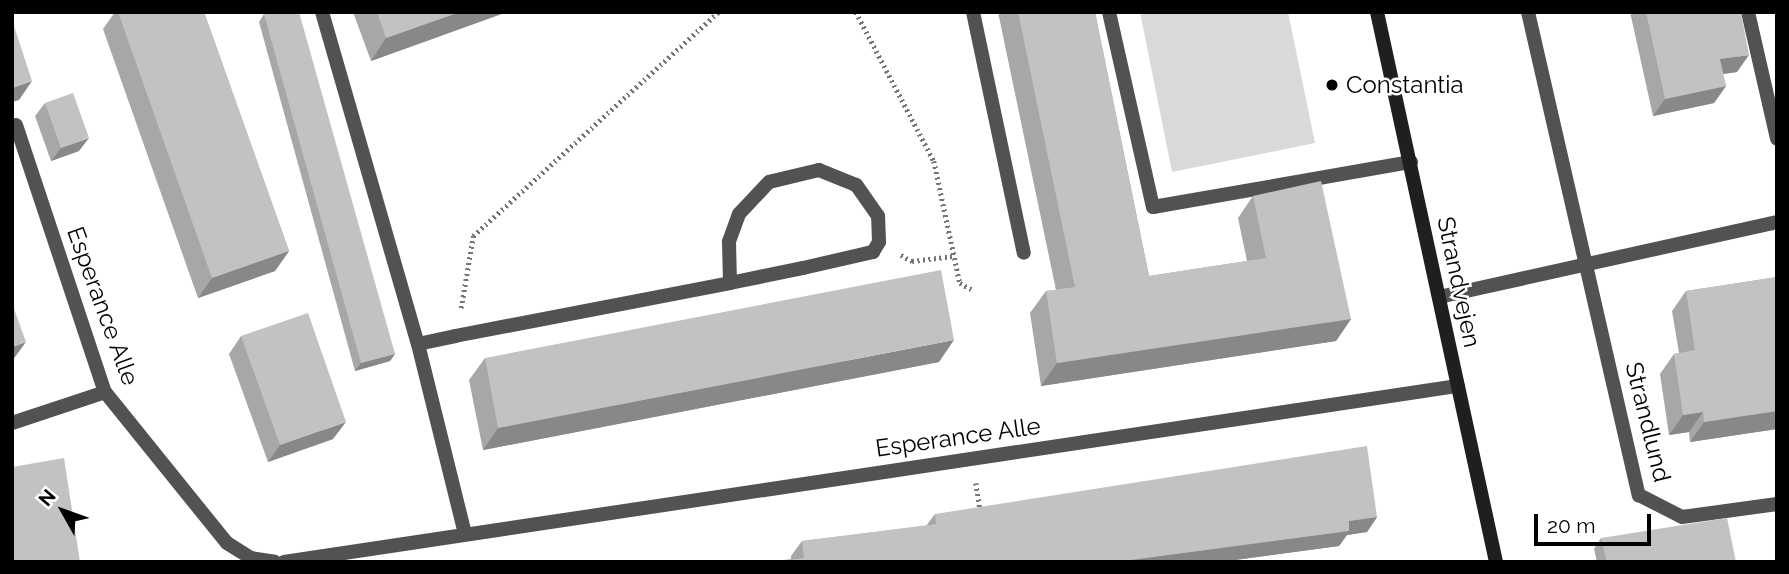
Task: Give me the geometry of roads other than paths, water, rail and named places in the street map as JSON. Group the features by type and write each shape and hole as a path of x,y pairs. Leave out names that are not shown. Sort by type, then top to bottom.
{"main road":[{"name":"Strandvejen","path":"1377,12 1496,562"}],"street":[{"path":"322,12 418,344 465,534"},
{"path":"973,12 1024,253"},
{"path":"1110,12 1153,207 1411,162"},
{"name":"Strandlund","path":"1528,12 1639,495 1682,517 1777,504"},
{"path":"1748,12 1777,139"},
{"name":"Esperance Alle","path":"16,125 105,393 228,543 251,558 275,562"},
{"path":"418,344 730,283 873,252 878,242 878,216 856,185 819,170 769,183 736,223 729,242 730,283"},
{"path":"1439,297 1777,222"},
{"name":"Esperance Alle","path":"284,562 371,555 465,534 1458,386"},
{"path":"12,423 105,393"}],"place":[{"name":"Constantia","path":"1332,85"}]}
